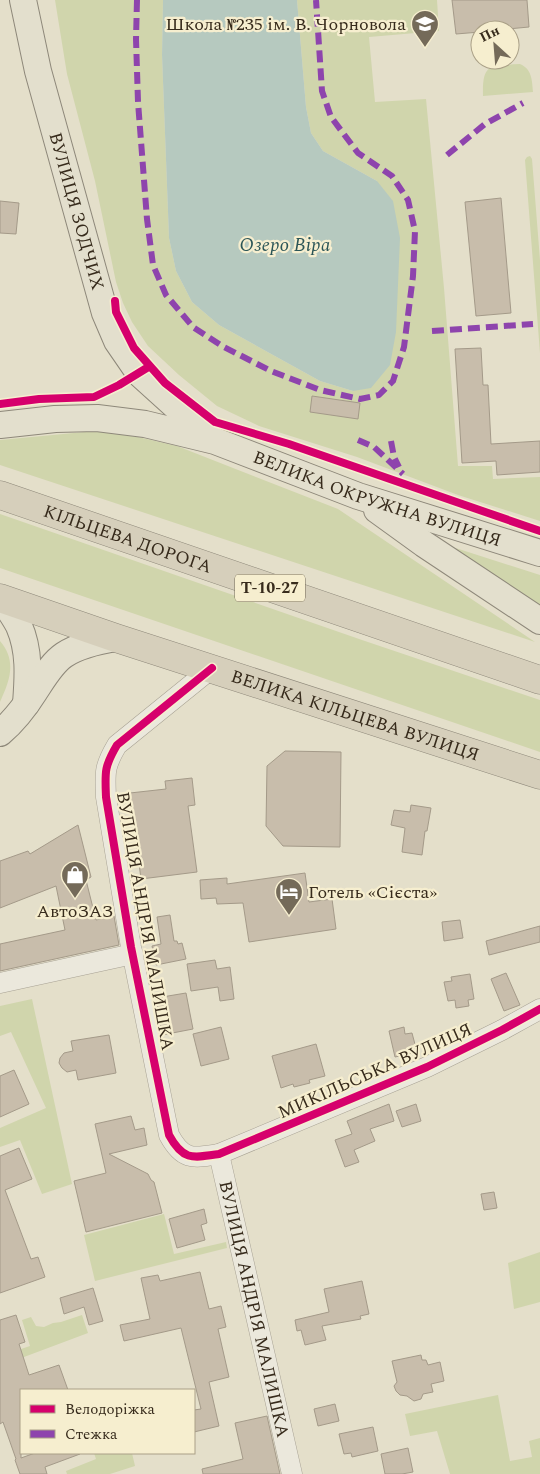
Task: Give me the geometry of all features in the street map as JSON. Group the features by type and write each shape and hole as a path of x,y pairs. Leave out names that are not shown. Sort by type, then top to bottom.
{"highway":[{"name":"КІЛЬЦЕВА ДОРОГА","path":"0,496 540,680"},
{"name":"ВЕЛИКА КІЛЬЦЕВА ВУЛИЦЯ","path":"1,598 116,638 540,775"}],"main road":[{"name":"ВУЛИЦЯ ЗОДЧИХ","path":"23,0 38,71 105,314 117,341 139,373 215,441"},
{"path":"0,424 55,419 97,418 145,424 215,441"},
{"name":"ВЕЛИКА ОКРУЖНА ВУЛИЦЯ","path":"215,441 358,496 540,553"},
{"path":"358,496 424,544 540,621"},
{"path":"1,598 18,625 25,646 28,663 26,704"},
{"path":"0,733 11,724 47,673 64,655 87,644 116,638"}],"street":[{"name":"ВУЛИЦЯ АНДРІЯ МАЛИШКА","path":"212,668 117,746 107,762 105,777 106,797 133,954 169,1135 176,1148 184,1154 196,1157 219,1154 292,1474"},
{"path":"0,984 133,954"},
{"name":"МИКІЛЬСЬКА ВУЛИЦЯ","path":"219,1154 427,1067 540,1009"}],"green space":[{"path":"55,0 163,0 162,55 169,238 176,271 192,302 219,325 320,381 353,391 377,181 323,151 311,133 306,107 297,0 437,0 439,31 369,37 375,102 426,99 444,288 458,466 492,466 493,479 540,477 540,521 458,495 357,457 259,426 217,406 179,375 148,346 132,322 116,282 95,181 67,74"},
{"path":"520,64 529,72 532,79 533,92 483,96 484,77 487,71 520,70"},
{"path":"530,156 532,159 540,260 540,353 525,160"},
{"path":"95,431 138,437 177,446 338,509 535,642 0,465 0,440"},
{"path":"0,514 540,700 540,752 0,568"},
{"path":"437,542 540,575 540,609"},
{"path":"0,641 9,656 10,671 7,686 0,702"},
{"path":"32,999 72,1184 42,1194 20,1140 0,1147 0,1128 46,1108 11,1032 0,1036 0,1006"},
{"path":"164,1214 174,1254 226,1242 227,1248 95,1281 84,1235"},
{"path":"540,1252 540,1302 514,1309 508,1263"},
{"path":"82,1315 88,1333 0,1366 0,1356 30,1346 22,1320 31,1317 36,1326 44,1327"},
{"path":"498,1395 510,1461 532,1457 529,1441 540,1438 540,1474 450,1474 437,1431 410,1436 405,1414"},
{"path":"94,1454 132,1454 135,1466 110,1474 67,1474 66,1471 96,1459"}],"water":[{"name":"Озеро Віра","path":"163,0 297,0 306,107 311,133 323,151 377,181 393,201 400,238 396,332 390,365 371,388 353,391 320,381 219,325 192,302 176,271 169,238 162,55"}],"building":[{"path":"452,0 527,0 529,27 520,28 520,20 470,20 470,33 456,34"},
{"path":"501,198 511,313 476,316 465,202"},
{"path":"0,201 19,203 16,234 0,233"},
{"path":"481,348 483,385 488,385 491,444 540,441 540,472 497,475 496,461 462,463 455,349"},
{"path":"312,396 360,403 358,419 310,412"},
{"path":"285,751 341,752 340,847 283,846 266,826 267,766"},
{"path":"192,778 195,805 188,806 197,872 141,879 130,793 166,789 165,781"},
{"path":"411,805 431,808 427,831 425,831 422,855 402,852 405,828 391,825 394,810 410,812"},
{"name":"АвтоЗАЗ","path":"78,825 91,877 86,880 96,920 114,916 119,945 0,971 0,944 65,930 56,886 0,908 0,861 28,851 30,854"},
{"path":"305,873 309,902 332,899 336,929 249,942 243,903 217,904 216,898 201,899 200,880 227,878 227,884"},
{"path":"170,915 174,941 177,941 178,944 182,943 186,959 156,965 152,946 161,944 157,917"},
{"path":"460,920 463,938 444,941 442,922"},
{"path":"540,926 540,942 489,955 486,941"},
{"path":"215,960 217,969 230,967 234,999 220,1001 218,987 191,991 187,964"},
{"path":"506,973 520,1005 504,1011 491,979"},
{"path":"470,974 474,999 468,1000 469,1006 456,1008 455,1000 448,1001 444,982 452,981 451,977"},
{"path":"186,993 193,1029 162,1035 156,998"},
{"path":"221,1027 229,1059 201,1066 193,1034"},
{"path":"404,1027 405,1034 412,1033 417,1052 395,1057 389,1031"},
{"path":"109,1035 116,1073 78,1080 76,1070 67,1072 62,1068 59,1063 60,1058 64,1053 73,1051 71,1041"},
{"path":"316,1044 325,1076 309,1080 310,1083 294,1087 293,1084 281,1088 272,1056"},
{"path":"14,1070 29,1104 0,1117 0,1076"},
{"path":"389,1104 394,1121 370,1129 375,1141 354,1150 359,1162 345,1167 335,1140 352,1134 347,1121"},
{"path":"416,1104 421,1121 402,1127 396,1111"},
{"path":"131,1116 135,1130 144,1128 147,1145 109,1154 148,1174 154,1182 162,1213 86,1232 74,1181 106,1173 95,1124"},
{"path":"19,1148 32,1179 5,1190 31,1259 38,1257 45,1277 0,1293 0,1156"},
{"path":"494,1192 497,1208 484,1210 481,1194"},
{"path":"204,1209 207,1223 201,1225 205,1240 177,1248 169,1219"},
{"path":"200,1272 209,1309 221,1306 226,1327 218,1329 229,1377 209,1382 219,1426 195,1432 195,1410 201,1409 181,1328 124,1341 120,1325 150,1319 141,1278 158,1275 160,1281"},
{"path":"362,1281 369,1314 360,1316 361,1319 322,1326 326,1340 305,1345 301,1330 297,1331 295,1320 329,1312 324,1289"},
{"path":"93,1288 103,1321 89,1325 84,1307 64,1314 60,1298"},
{"path":"16,1315 25,1342 19,1344 29,1375 59,1365 68,1389 20,1389 21,1458 32,1454 80,1454 45,1467 47,1474 20,1474 3,1422 0,1424 0,1320"},
{"path":"421,1355 422,1360 426,1360 428,1365 440,1362 444,1381 431,1384 433,1392 423,1394 421,1399 414,1401 407,1396 400,1395 396,1391 394,1386 397,1382 392,1361"},
{"path":"335,1404 339,1421 318,1426 314,1409"},
{"path":"267,1416 280,1474 203,1474 202,1469 243,1459 235,1423"},
{"path":"373,1427 378,1451 352,1457 351,1453 344,1454 339,1434"},
{"path":"408,1448 413,1472 385,1474 381,1454"}],"marked path":[{"path":"137,0 138,102 147,219 153,265 166,295 193,327 222,346 271,371 320,390 360,399 379,395 393,381 404,347 413,276 415,231 408,200 392,176 358,153 331,117 322,91 316,0"},
{"path":"447,155 485,124 523,103"},
{"path":"432,331 533,324"},
{"path":"358,440 374,447 403,474"},
{"path":"391,441 394,457 399,467"}],"cycle path":[{"path":"115,301 116,312 134,348 165,383 215,422 289,444 540,531"},
{"path":"0,404 39,399 94,397 119,385 150,366"},
{"path":"212,668 117,745 110,759 106,775 106,797 131,947 169,1135 179,1150 195,1157 219,1154 427,1067 540,1009"}],"place":[{"name":"Школа №235 ім. В. Чорновола","path":"425,48"},
{"name":"АвтоЗАЗ","path":"75,899"},
{"name":"Готель «Сієста»","path":"289,916"}]}
